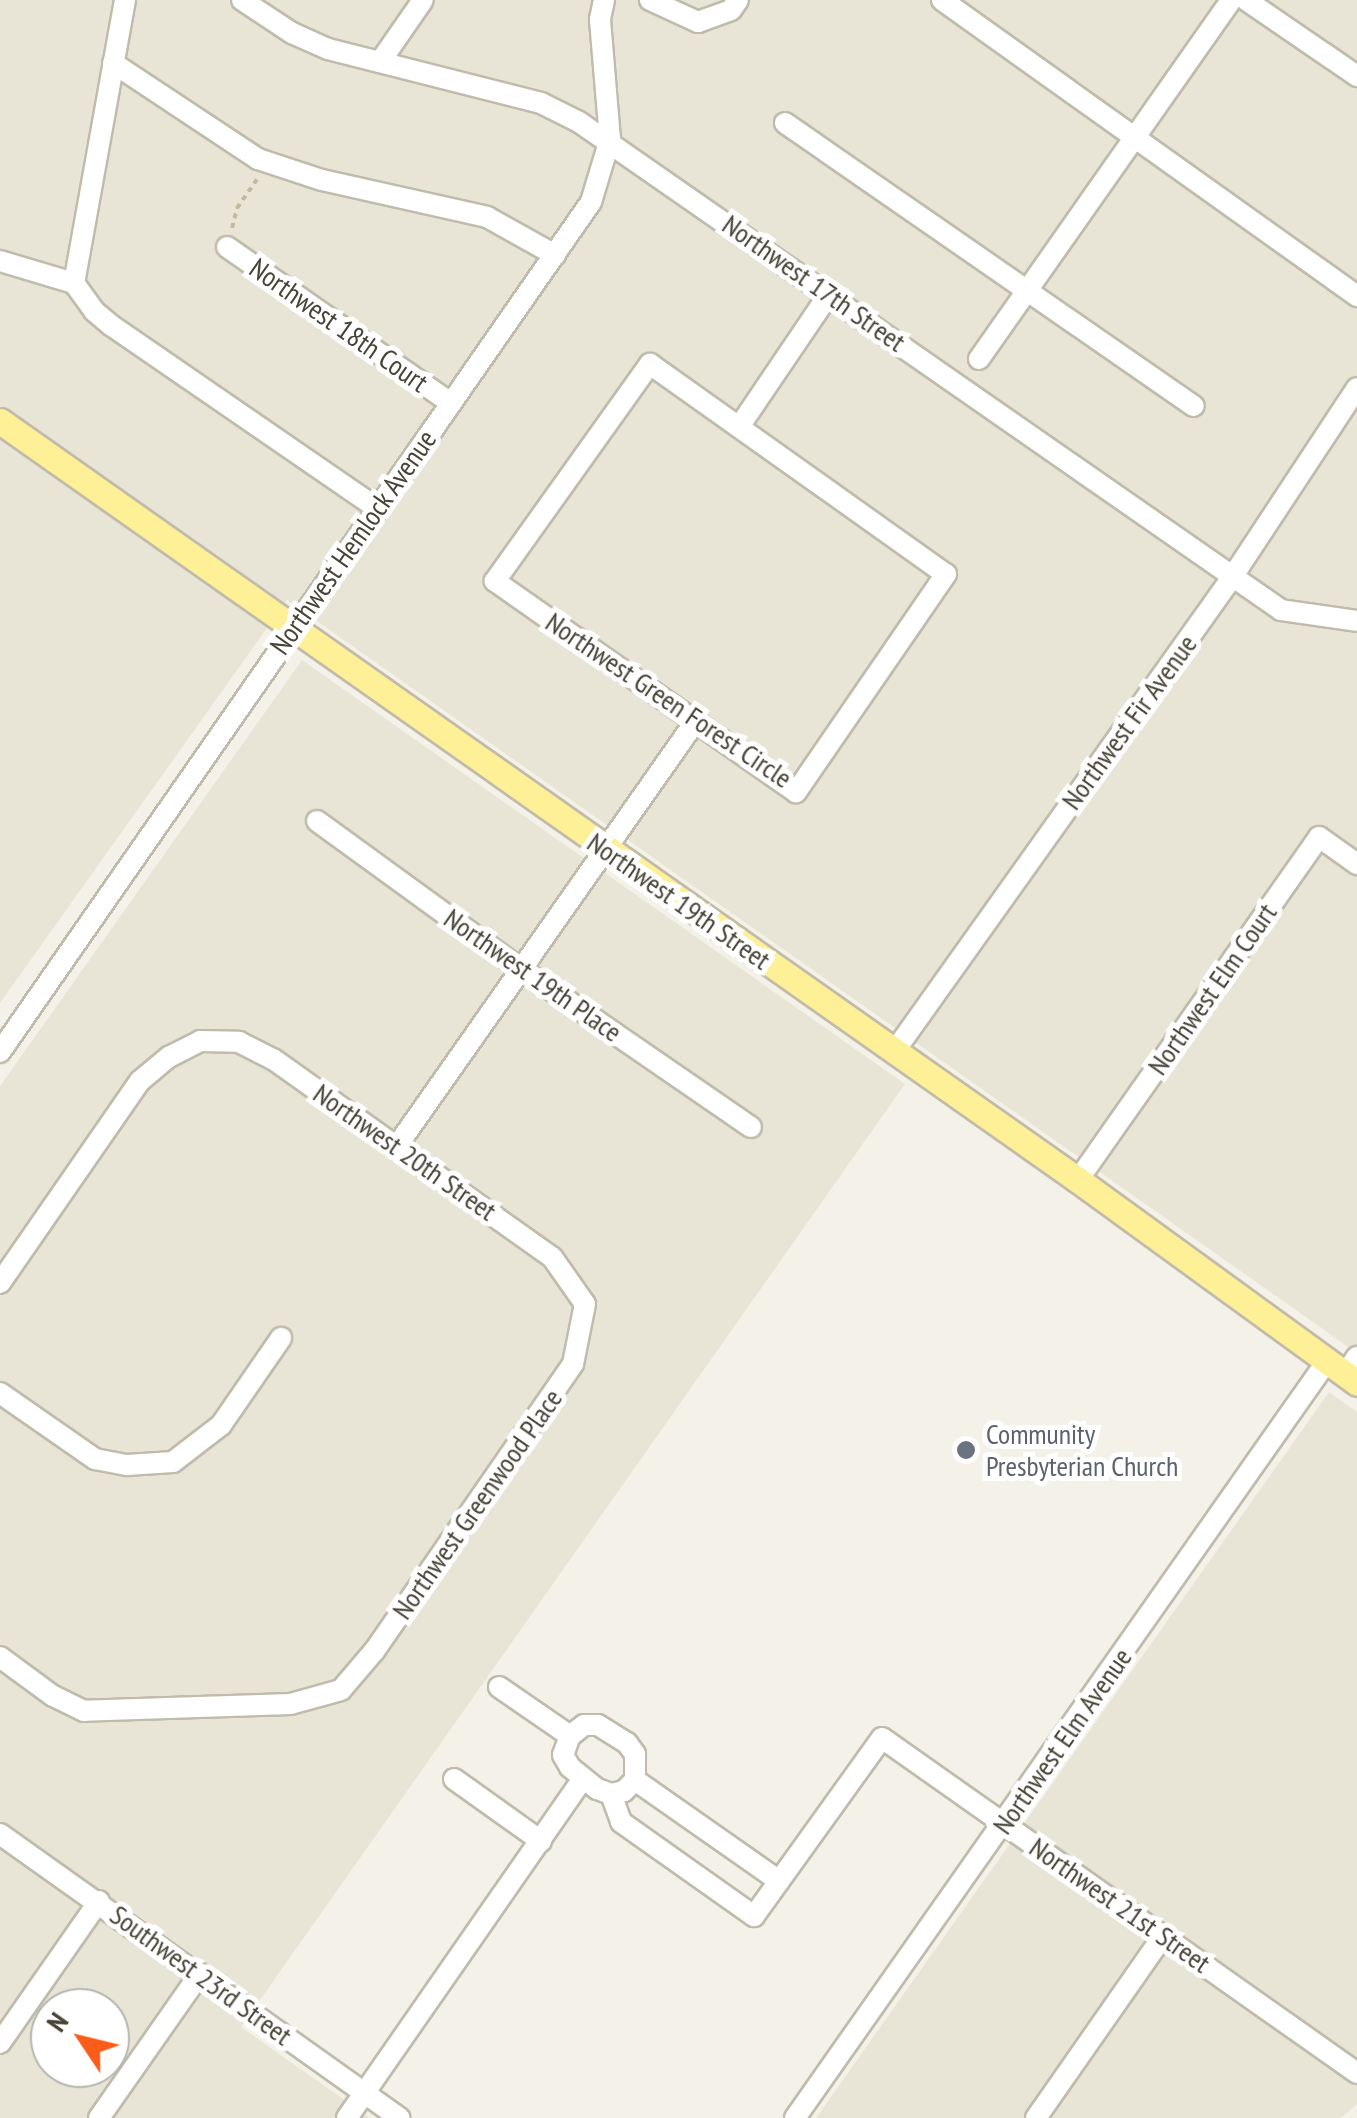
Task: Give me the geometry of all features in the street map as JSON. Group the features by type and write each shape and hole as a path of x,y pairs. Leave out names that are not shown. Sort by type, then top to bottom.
{"main road":[{"name":"Northwest 19th Street","path":"0,421 1346,1369"}],"street":[{"path":"74,283 124,0"},
{"path":"380,62 424,0"},
{"name":"Northwest Hemlock Avenue","path":"0,1052 591,202 610,139 600,18 604,0"},
{"path":"650,0 698,22 731,10 738,0"},
{"path":"942,0 1133,140 1357,296"},
{"path":"980,359 1231,0"},
{"path":"1246,0 1357,76"},
{"name":"Northwest 17th Street","path":"253,3 328,49 541,103 610,139 1281,610 1357,621"},
{"path":"114,63 269,162 322,180 487,217 556,254"},
{"path":"786,122 1194,406"},
{"name":"Northwest 18th Court","path":"228,247 451,403"},
{"path":"0,261 74,283 94,311 112,326 377,508"},
{"path":"739,427 829,294"},
{"name":"Northwest Green Forest Circle","path":"650,364 739,427 946,574 796,792 495,581 650,364"},
{"name":"Northwest Fir Avenue","path":"894,1052 1234,576 1357,388"},
{"path":"397,1146 695,722"},
{"name":"Northwest 19th Place","path":"317,820 521,969 751,1126"},
{"name":"Northwest Elm Court","path":"1078,1180 1319,837 1357,864"},
{"name":"Northwest 20th Street","path":"0,1283 140,1082 169,1057 200,1041 239,1042 273,1058 552,1258 586,1304"},
{"name":"Northwest Greenwood Place","path":"0,1658 53,1696 84,1711 291,1704 340,1690 375,1650 574,1364 586,1304"},
{"path":"0,1393 96,1459 127,1465 173,1462 221,1424 282,1338"},
{"name":"Northwest Elm Avenue","path":"795,2118 1004,1824 1346,1369"},
{"path":"499,1687 570,1736"},
{"path":"598,1724 616,1735 635,1754 635,1780 624,1791 611,1794 583,1780 564,1755 570,1736 584,1725 598,1724"},
{"name":"Northwest 21st Street","path":"779,1881 882,1738 1357,2073"},
{"path":"454,1780 541,1840"},
{"path":"348,2118 583,1780"},
{"path":"611,1794 621,1822 754,1916 779,1881 635,1780"},
{"name":"Southwest 23rd Street","path":"0,1834 400,2118"},
{"path":"0,2043 99,1901"},
{"path":"1036,2118 1163,1936"},
{"path":"99,2118 200,1974"}],"path":[{"path":"228,247 237,208 269,162"}],"shaded area":[{"path":"0,0 1357,0 1357,1353 287,600 0,1003"},
{"path":"302,660 905,1084 241,2027 370,2118 0,2118 0,1086"},
{"path":"1329,1392 1357,1412 1357,2104 1341,2118 816,2118"}],"place":[{"name":"Community Presbyterian Church","path":"966,1450"}]}
